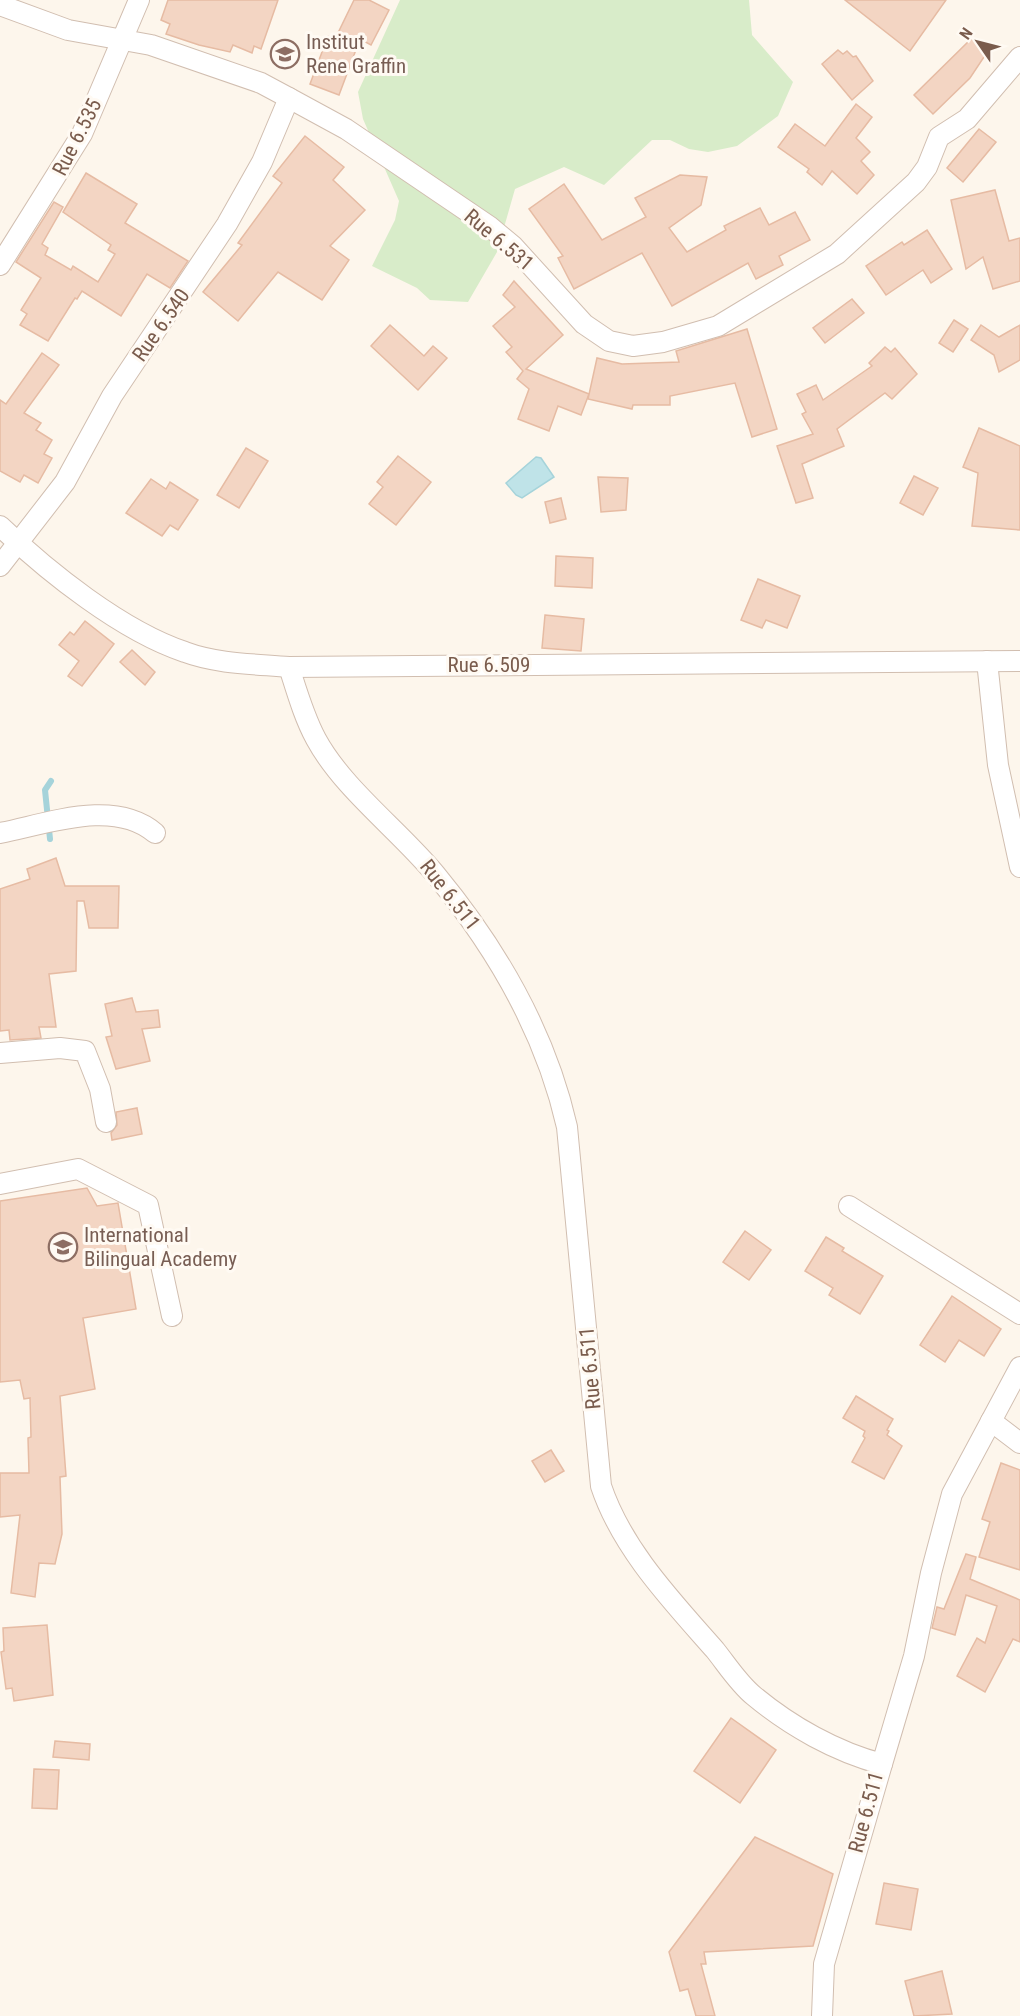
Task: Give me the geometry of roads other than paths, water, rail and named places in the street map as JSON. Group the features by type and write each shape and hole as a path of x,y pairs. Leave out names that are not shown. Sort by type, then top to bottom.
{"street":[{"name":"Rue 6.535","path":"0,265 82,134 139,0"},
{"name":"Rue 6.531","path":"0,5 68,30 122,39 179,54 261,83 289,98 346,129 489,226 513,246 584,324 609,341 633,346 663,342 718,326 837,254 916,182 927,167 939,137 967,119 1020,57"},
{"name":"Rue 6.540","path":"0,566 65,482 112,396 222,233 262,162 289,98"},
{"name":"Rue 6.509","path":"0,526 99,606 155,641 187,653 229,661 290,667 1020,661"},
{"path":"987,661 998,765 1020,867"},
{"name":"Rue 6.511","path":"290,667 303,710 316,740 334,767 436,875 482,935 523,1005 557,1085 568,1138 601,1486 610,1512 670,1598 753,1695 813,1735 852,1756 882,1764 824,1964 822,2016"},
{"path":"0,833 91,815 132,818 155,833"},
{"path":"0,1053 60,1048 85,1051 100,1089 106,1122"},
{"path":"0,1184 78,1169 148,1205 172,1316"},
{"path":"849,1206 1020,1314"},
{"path":"882,1764 914,1656 931,1573 952,1494 1020,1366"},
{"path":"991,1421 1020,1443"}],"water":[{"path":"536,457 541,458 554,477 522,498 516,495 506,483"}],"waterway":[{"path":"50,839 45,790 51,781"}],"place":[{"name":"Institut Rene Graffin","path":"285,54"},
{"name":"International Bilingual Academy","path":"63,1247"}]}
